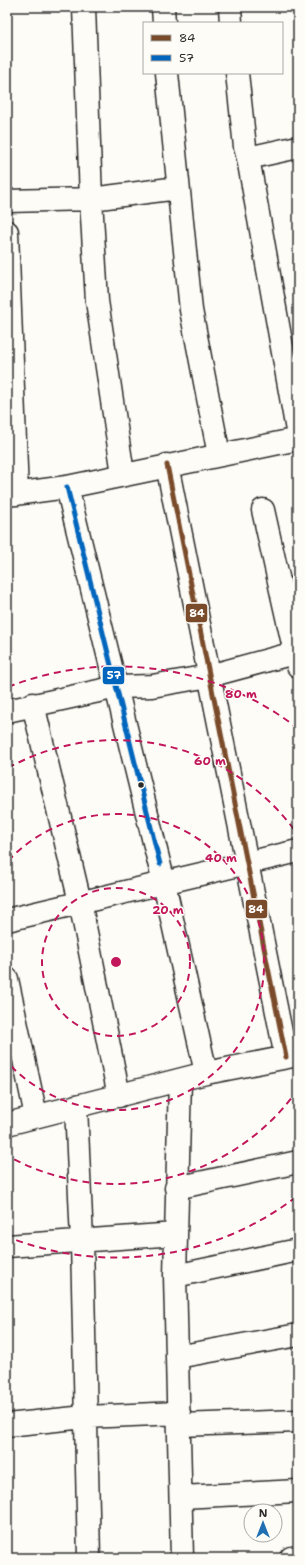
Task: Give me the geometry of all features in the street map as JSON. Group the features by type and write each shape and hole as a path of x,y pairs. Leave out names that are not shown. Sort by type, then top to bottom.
{"street":[{"path":"84,7 91,199 97,301 123,474"},
{"path":"163,7 164,22"},
{"path":"230,7 231,22"},
{"path":"167,74 191,310 219,455"},
{"path":"7,232 12,494 67,487 298,437 245,147 237,74"},
{"path":"248,158 298,147"},
{"path":"7,201 91,199 178,188"},
{"path":"7,1124 206,1073 292,1056 246,864 167,465"},
{"path":"67,487 164,883 206,1073"},
{"path":"7,711 33,704 117,687 152,686 209,676 297,657 263,510"},
{"path":"33,704 80,902 119,1096"},
{"path":"7,920 298,851"},
{"path":"7,979 36,1116"},
{"path":"180,1080 176,1188 175,1276 182,1558"},
{"path":"76,1106 82,1241 89,1558"},
{"path":"176,1188 298,1162"},
{"path":"7,1246 176,1234"},
{"path":"175,1276 298,1250"},
{"path":"177,1357 298,1335"},
{"path":"7,1425 85,1417 298,1421"},
{"path":"181,1497 298,1491"},
{"path":"290,1558 298,1558"}],"transit line":[{"name":"84","path":"167,465 286,1057"},
{"name":"57","path":"67,487 160,864"}]}
